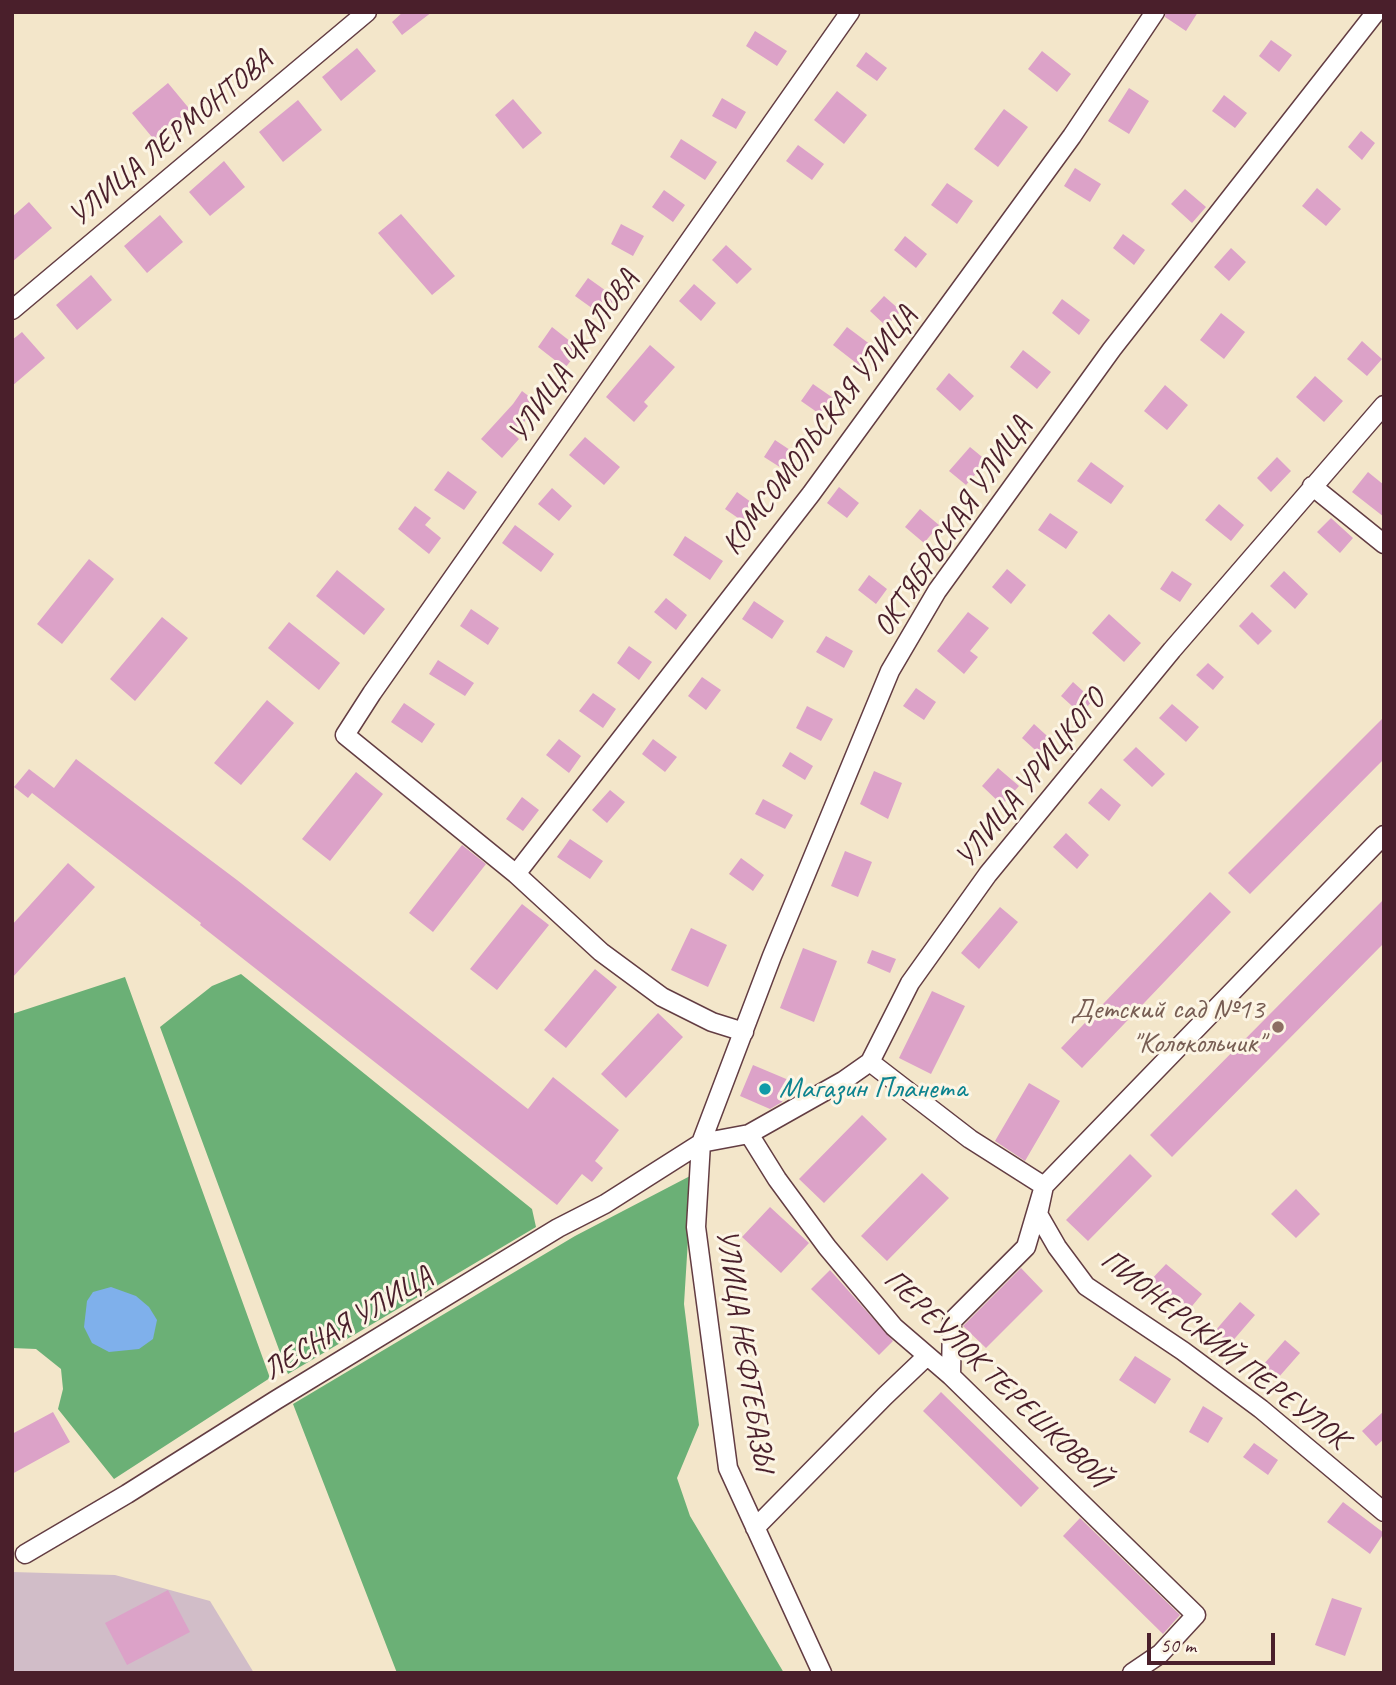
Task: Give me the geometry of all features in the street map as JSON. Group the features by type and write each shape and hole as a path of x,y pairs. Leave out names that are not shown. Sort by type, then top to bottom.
{"street":[{"name":"УЛИЦА ЛЕРМОНТОВА","path":"12,310 367,12"},
{"name":"УЛИЦА ЧКАЛОВА","path":"516,874 345,734 850,12"},
{"name":"КОМСОМОЛЬСКАЯ УЛИЦА","path":"516,874 811,494 1072,136 1155,12"},
{"name":"ОКТЯБРЬСКАЯ УЛИЦА","path":"701,1143 772,956 890,671 937,591 1112,349 1376,12"},
{"name":"УЛИЦА УРИЦКОГО","path":"701,1143 749,1134 870,1062 911,983 988,874 1172,650 1384,405"},
{"path":"1312,486 1384,544"},
{"path":"951,1376 953,1321 1026,1247 1044,1186 1384,835"},
{"path":"516,874 601,952 662,997 712,1021 744,1032"},
{"path":"870,1062 970,1139 1044,1186"},
{"name":"ПЕРЕУЛОК ТЕРЕШКОВОЙ","path":"749,1134 777,1179 827,1247 894,1327 951,1376 1196,1615 1160,1654 1132,1673"},
{"name":"УЛИЦА НЕФТЕБАЗЫ","path":"701,1143 696,1227 728,1468 822,1673"},
{"name":"ЛЕСНАЯ УЛИЦА","path":"25,1554 127,1494 558,1227 605,1204 701,1143"},
{"name":"ПИОНЕРСКИЙ ПЕРЕУЛОК","path":"1044,1186 1038,1214 1057,1247 1086,1286 1183,1351 1261,1409 1384,1512"},
{"path":"755,1528 928,1356"}],"shaded area":[{"path":"12,1572 115,1575 210,1601 254,1673 12,1673"}],"green space":[{"path":"241,974 532,1209 536,1227 288,1374 160,1027 212,986"},
{"path":"125,977 270,1378 114,1479 58,1409 63,1389 61,1369 36,1349 12,1348 12,1014"},
{"path":"692,1175 684,1304 699,1425 677,1478 690,1516 784,1673 397,1673 293,1404 575,1236"}],"water":[{"path":"111,1287 136,1296 149,1307 157,1320 153,1339 139,1349 109,1352 92,1343 84,1327 87,1301 93,1292"}],"building":[{"path":"403,12 432,12 402,35 392,22"},
{"path":"1166,12 1198,12 1186,31 1165,17"},
{"path":"755,31 787,51 777,66 746,46"},
{"path":"1271,40 1292,55 1279,72 1259,56"},
{"path":"357,48 376,71 341,101 322,77"},
{"path":"1042,51 1071,74 1057,92 1028,69"},
{"path":"866,52 887,68 877,81 856,66"},
{"path":"168,83 192,112 156,142 132,113"},
{"path":"1129,88 1149,101 1129,134 1108,121"},
{"path":"837,91 867,115 844,144 814,120"},
{"path":"1224,95 1247,113 1235,128 1212,111"},
{"path":"722,98 746,112 736,129 712,116"},
{"path":"513,99 542,133 523,149 495,115"},
{"path":"298,100 322,130 283,162 259,132"},
{"path":"1004,109 1028,127 998,167 974,149"},
{"path":"1361,131 1375,143 1362,160 1348,147"},
{"path":"681,139 717,162 705,180 670,157"},
{"path":"798,145 824,164 812,180 786,161"},
{"path":"224,161 245,187 210,216 189,192"},
{"path":"1075,168 1101,184 1090,202 1064,186"},
{"path":"947,183 973,201 957,224 931,205"},
{"path":"1317,188 1341,209 1326,226 1302,206"},
{"path":"1185,189 1206,207 1192,223 1171,204"},
{"path":"664,190 685,205 673,222 652,207"},
{"path":"29,202 52,228 12,262 12,217"},
{"path":"401,214 455,276 432,295 378,233"},
{"path":"160,215 183,242 147,273 124,246"},
{"path":"621,224 644,236 633,256 611,244"},
{"path":"1123,234 1145,250 1134,265 1113,248"},
{"path":"905,236 927,254 916,268 894,250"},
{"path":"726,245 752,269 737,284 712,260"},
{"path":"1231,248 1246,262 1229,281 1214,267"},
{"path":"91,275 112,300 77,330 56,305"},
{"path":"588,278 616,298 603,316 575,296"},
{"path":"694,284 716,303 701,321 679,301"},
{"path":"884,296 901,311 886,326 870,311"},
{"path":"1062,299 1090,320 1079,335 1052,313"},
{"path":"1221,313 1245,332 1224,359 1200,340"},
{"path":"552,327 580,349 565,368 538,347"},
{"path":"847,327 875,348 860,366 833,345"},
{"path":"22,332 45,358 12,386 12,340"},
{"path":"1362,341 1382,359 1367,376 1347,359"},
{"path":"650,345 675,367 644,402 648,406 634,422 606,397"},
{"path":"1023,350 1051,372 1037,389 1010,367"},
{"path":"949,373 974,396 960,411 936,389"},
{"path":"1315,376 1343,401 1324,422 1296,397"},
{"path":"813,384 836,400 824,417 801,401"},
{"path":"1165,385 1188,405 1167,430 1144,411"},
{"path":"522,391 539,404 514,434 519,439 502,458 481,439"},
{"path":"585,437 620,467 604,485 569,455"},
{"path":"775,440 796,454 786,471 764,457"},
{"path":"970,447 987,461 966,485 949,471"},
{"path":"1277,457 1291,471 1271,492 1257,478"},
{"path":"1091,462 1124,486 1111,504 1077,481"},
{"path":"448,471 477,492 464,510 434,490"},
{"path":"1368,472 1384,485 1384,517 1352,492"},
{"path":"839,487 859,503 847,518 827,503"},
{"path":"552,488 572,506 559,521 538,504"},
{"path":"737,492 762,510 751,527 725,509"},
{"path":"1219,504 1244,525 1231,541 1205,520"},
{"path":"415,506 431,518 425,525 441,538 429,554 398,529"},
{"path":"920,509 939,525 924,543 905,527"},
{"path":"1050,513 1078,532 1066,549 1038,530"},
{"path":"1331,518 1353,538 1340,553 1317,532"},
{"path":"515,525 554,554 541,572 502,543"},
{"path":"685,536 723,561 710,580 673,555"},
{"path":"89,559 114,579 62,644 37,624"},
{"path":"1007,569 1026,585 1011,604 992,587"},
{"path":"337,570 385,609 364,635 316,596"},
{"path":"1172,571 1192,584 1180,602 1160,589"},
{"path":"1284,571 1308,594 1295,609 1270,586"},
{"path":"869,575 887,589 876,604 858,590"},
{"path":"666,598 687,615 676,630 654,612"},
{"path":"754,601 784,621 772,639 742,619"},
{"path":"471,609 499,628 488,645 460,626"},
{"path":"968,612 989,628 970,651 978,657 964,674 937,651"},
{"path":"1252,612 1272,631 1258,645 1239,626"},
{"path":"1109,614 1141,643 1124,662 1092,633"},
{"path":"162,617 188,638 135,701 110,679"},
{"path":"289,622 340,663 319,690 268,648"},
{"path":"826,636 853,651 844,668 816,652"},
{"path":"629,646 652,662 639,680 617,663"},
{"path":"438,660 474,683 465,696 429,674"},
{"path":"1208,663 1224,677 1213,690 1196,675"},
{"path":"702,677 721,690 706,710 688,696"},
{"path":"1073,682 1093,700 1081,714 1061,696"},
{"path":"916,688 936,702 924,720 903,706"},
{"path":"593,693 616,709 603,728 579,711"},
{"path":"267,700 294,723 241,785 214,763"},
{"path":"404,703 435,724 422,743 391,722"},
{"path":"1172,704 1199,727 1186,742 1159,718"},
{"path":"807,706 833,719 821,741 796,728"},
{"path":"1384,717 1384,759 1250,894 1228,873"},
{"path":"1034,724 1056,744 1044,758 1022,738"},
{"path":"559,739 581,756 569,773 546,755"},
{"path":"653,739 677,757 665,772 642,754"},
{"path":"1136,747 1165,774 1152,787 1123,760"},
{"path":"790,752 813,766 805,780 782,766"},
{"path":"76,759 237,880 528,1109 553,1077 619,1130 595,1161 603,1168 592,1182 582,1174 557,1205 200,925 201,923 32,793 28,798 14,787 29,769 54,788"},
{"path":"998,768 1019,786 1002,805 982,786"},
{"path":"874,771 902,783 888,819 860,804"},
{"path":"356,772 383,794 330,861 302,839"},
{"path":"1101,788 1121,805 1109,821 1088,803"},
{"path":"610,790 625,802 607,823 592,810"},
{"path":"522,797 539,810 523,831 506,819"},
{"path":"763,799 793,815 785,829 755,814"},
{"path":"1066,833 1089,855 1077,869 1053,847"},
{"path":"570,839 603,861 590,879 557,857"},
{"path":"462,845 486,864 433,932 409,913"},
{"path":"845,851 872,862 858,897 831,886"},
{"path":"741,858 764,875 753,891 729,874"},
{"path":"68,863 95,887 12,978 12,925"},
{"path":"1210,892 1231,912 1082,1068 1061,1048"},
{"path":"1384,899 1384,943 1172,1157 1150,1135"},
{"path":"522,904 549,925 497,990 470,969"},
{"path":"1000,907 1018,922 979,969 961,953"},
{"path":"691,928 727,945 708,987 671,970"},
{"path":"803,948 837,961 814,1022 780,1008"},
{"path":"872,950 896,959 890,973 867,963"},
{"path":"595,969 617,987 566,1048 544,1030"},
{"path":"932,991 965,1006 931,1074 899,1058"},
{"path":"658,1013 683,1037 626,1098 601,1074"},
{"name":"Магазин Планета","path":"753,1065 791,1081 782,1102 770,1109 740,1096"},
{"path":"1029,1083 1060,1101 1025,1161 995,1141"},
{"path":"862,1115 887,1139 824,1203 799,1179"},
{"path":"1130,1154 1152,1176 1088,1241 1066,1220"},
{"path":"922,1173 949,1198 887,1261 861,1236"},
{"path":"1296,1189 1320,1214 1296,1238 1271,1214"},
{"path":"770,1207 809,1243 781,1273 742,1237"},
{"path":"1166,1264 1202,1294 1188,1311 1149,1282"},
{"path":"1021,1268 1043,1291 986,1348 963,1326"},
{"path":"830,1270 893,1341 879,1355 811,1289"},
{"path":"1240,1302 1255,1315 1230,1344 1215,1331"},
{"path":"1285,1340 1300,1353 1278,1378 1263,1365"},
{"path":"1135,1356 1171,1379 1155,1404 1119,1380"},
{"path":"941,1392 1039,1488 1021,1507 923,1411"},
{"path":"1203,1406 1223,1418 1208,1443 1189,1432"},
{"path":"1384,1411 1384,1439 1376,1446 1362,1431"},
{"path":"53,1412 70,1442 12,1474 12,1434"},
{"path":"1254,1443 1278,1460 1268,1475 1243,1457"},
{"path":"1343,1502 1384,1533 1370,1554 1327,1522"},
{"path":"1080,1518 1180,1615 1163,1634 1063,1536"},
{"path":"168,1590 190,1632 127,1665 105,1623"},
{"path":"1332,1598 1362,1608 1345,1656 1315,1645"}],"place":[{"name":"Детский сад №13 \"Колокольчик\"","path":"1278,1027"},
{"name":"Магазин Планета","path":"765,1089"}]}
